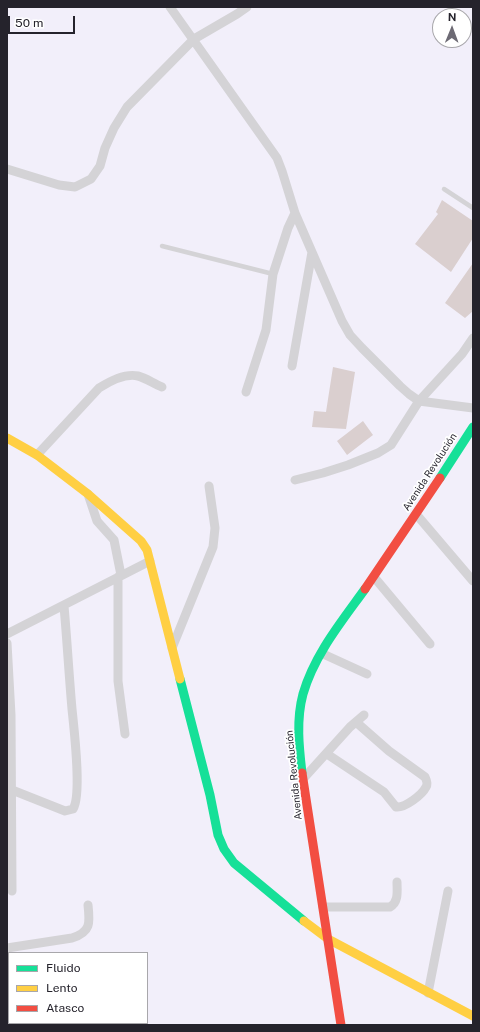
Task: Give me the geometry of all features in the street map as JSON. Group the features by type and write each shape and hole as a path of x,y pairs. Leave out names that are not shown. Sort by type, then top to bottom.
{"street":[{"path":"170,7 277,158 295,213 342,321 350,335 400,386 419,401 473,408"},
{"path":"7,169 59,185 75,187 91,179 100,166 105,148 114,128 128,107 194,40 235,11 247,7"},
{"path":"246,392 266,330 274,274 288,228 295,213"},
{"path":"292,366 312,252"},
{"path":"295,480 348,465 384,450 391,445 419,401 462,354 473,338"},
{"path":"37,455 99,388 109,381 128,375 138,376 162,387"},
{"name":"Avenida Revolución","path":"341,1025 303,779 299,733 302,702 310,676 321,653 374,577 473,427"},
{"path":"7,438 37,455 88,494 141,541 146,550 210,795 218,835 224,849 234,863 328,939 473,1016"},
{"path":"172,648 213,547 215,528 209,486"},
{"path":"88,494 95,518 114,540 120,576 118,681 125,734"},
{"path":"416,514 473,581"},
{"path":"7,634 150,561"},
{"path":"374,577 430,644"},
{"path":"9,789 65,811 73,810 75,806 77,782 76,752 64,606"},
{"path":"7,644 9,669 9,789 12,891"},
{"path":"321,653 367,674"},
{"path":"303,779 364,714"},
{"path":"327,754 384,792 396,806 402,807 412,801 426,788 427,784 425,777 389,751 356,722"},
{"path":"323,907 390,907 397,900 397,882"},
{"path":"428,993 448,891"},
{"path":"7,948 72,938 81,935 86,931 88,924 88,905"}],"lane":[{"path":"444,189 473,208"},
{"path":"162,246 274,274"}],"building":[{"path":"442,200 473,221 473,238 451,272 415,244 438,214 436,212"},
{"path":"473,263 473,311 465,318 445,303"},
{"path":"333,367 355,372 346,429 312,427 314,411 326,412"},
{"path":"363,421 373,435 347,455 337,441"}],"traffic: fast":[{"path":"440,478 473,427"},
{"path":"302,773 299,743 299,714 303,694 321,652 365,589"},
{"path":"180,679 210,795 218,835 224,849 234,863 304,921"}],"traffic: slow":[{"path":"7,438 37,455 88,494 141,541 147,550 180,679"},
{"path":"304,921 328,939 473,1016"}],"traffic: jam":[{"path":"365,589 440,478"},
{"path":"302,773 341,1025"}]}
